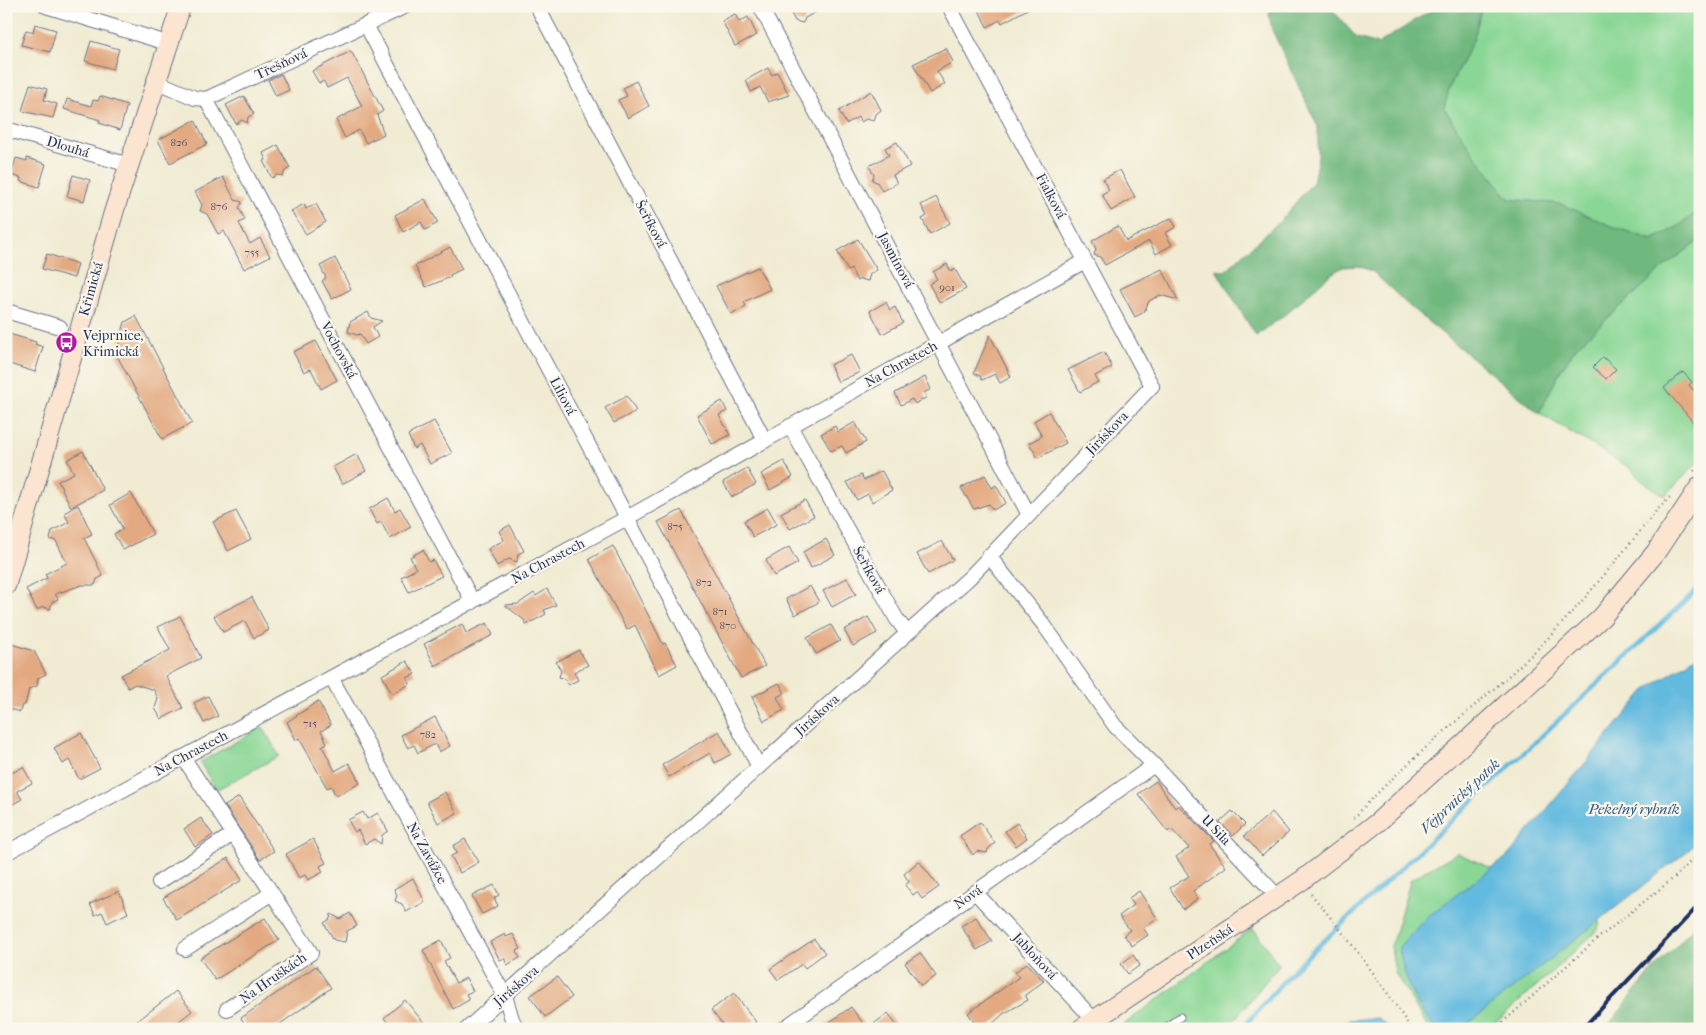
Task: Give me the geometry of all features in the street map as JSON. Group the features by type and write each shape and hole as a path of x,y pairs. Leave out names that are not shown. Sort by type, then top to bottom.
{"main road":[{"name":"Křimická","path":"6,585 114,211 180,6"},
{"name":"Plzeňská","path":"1088,1024 1301,881 1338,854 1414,790 1602,617 1656,552 1695,480"}],"street":[{"path":"46,6 167,43"},
{"name":"Třešňová","path":"206,99 406,6"},
{"name":"Šeříková","path":"537,6 765,441"},
{"name":"Jasmínová","path":"760,6 940,342 1029,514"},
{"name":"Fialková","path":"949,6 1152,386"},
{"name":"Liliová","path":"366,25 759,767"},
{"path":"155,81 195,98 206,99"},
{"name":"Vochovská","path":"206,99 473,602"},
{"name":"Dlouhá","path":"6,129 129,165"},
{"name":"Na Chrastech","path":"6,853 332,679 627,518 1085,261"},
{"path":"6,311 60,327"},
{"name":"Jiráskova","path":"467,1029 759,767 990,556 1152,386"},
{"name":"Šeříková","path":"790,426 896,618 907,633"},
{"name":"U Sila","path":"990,556 1044,625 1115,726 1154,764 1278,897"},
{"name":"Na Zavážce","path":"332,679 505,996 512,1019 518,1029"},
{"name":"Na Hruškách","path":"183,757 311,953 227,1009"},
{"name":"Nová","path":"792,1026 1154,764"},
{"path":"159,882 233,834"},
{"name":"Jabloňová","path":"975,892 1088,1024"},
{"path":"185,950 272,893"}],"lane":[{"path":"1164,1029 1180,1017"}],"path":[{"path":"1695,480 1700,465"},
{"path":"1351,822 1396,775 1528,658 1577,607 1657,510 1674,493"},
{"path":"1495,1029 1596,940 1675,877 1700,852"},
{"path":"1301,881 1393,999 1411,1029"}],"green space":[{"path":"1272,6 1329,6 1357,38 1378,44 1438,6 1482,6 1474,38 1450,86 1444,108 1472,151 1509,199 1561,204 1609,225 1652,240 1677,227 1700,210 1700,240 1665,266 1577,346 1562,368 1539,413 1409,306 1372,271 1358,266 1343,267 1331,274 1282,317 1256,336 1216,270 1225,271 1280,221 1313,182 1318,157 1318,127 1272,30 1269,14"},
{"path":"1482,6 1700,6 1700,210 1677,227 1652,240 1609,225 1561,204 1509,199 1471,151 1444,108 1450,86 1474,38"},
{"path":"1700,240 1700,460 1665,496 1641,480 1630,468 1539,413 1562,368 1577,346 1665,266"},
{"path":"263,727 279,756 216,790 200,762"},
{"path":"1457,853 1496,870 1606,892 1598,930 1489,1029 1429,1029 1395,973 1391,946 1411,879"},
{"path":"1700,921 1700,1029 1605,1029 1652,971"},
{"path":"1253,928 1279,965 1227,1029 1118,1029"}],"water":[{"name":"Pekelný rybník","path":"1700,654 1700,839 1690,849 1469,1023 1457,1029 1436,1029 1421,1010 1411,991 1399,947 1427,917 1508,856 1646,690"},
{"path":"1378,1018 1391,1029 1335,1029 1349,1020"}],"building":[{"path":"787,6 827,6 805,18 803,23 795,21"},
{"path":"988,6 1033,6 1002,23 1000,20 987,27 979,10"},
{"path":"735,14 739,22 748,17 757,35 735,46 722,21"},
{"path":"35,24 56,30 50,52 21,45 26,30 33,32"},
{"path":"91,41 119,49 113,69 85,61"},
{"path":"946,48 953,62 937,71 945,84 930,93 913,64"},
{"path":"351,51 383,111 377,115 384,134 366,143 359,130 345,138 336,120 362,106 347,78 327,88 324,81 319,83 312,71"},
{"path":"768,68 772,75 777,72 789,95 768,102 760,87 751,92 746,80"},
{"path":"281,74 289,90 276,96 268,80"},
{"path":"636,81 649,106 628,118 618,100 627,96 623,88"},
{"path":"30,84 47,89 44,100 57,104 53,118 22,111"},
{"path":"871,91 881,110 876,114 874,121 866,119 861,122 858,117 846,124 839,111"},
{"path":"100,96 127,105 120,130 99,123 100,120 64,109 67,99 91,106 93,100 98,101"},
{"path":"244,96 254,114 248,117 247,123 242,120 236,124 226,105"},
{"path":"195,120 207,144 170,163 158,140"},
{"path":"897,142 910,166 893,175 897,183 882,191 877,182 872,180 874,175 869,166 889,155 885,148"},
{"path":"278,145 290,168 285,171 283,176 277,175 272,178 263,161 266,160 263,153"},
{"path":"16,158 27,161 27,158 46,164 39,187 20,181 21,178 11,175"},
{"path":"1120,170 1135,197 1111,211 1102,194 1109,190 1103,179"},
{"path":"73,175 90,180 84,201 67,196"},
{"path":"223,177 235,200 242,202 239,208 245,220 239,223 250,244 260,238 270,256 244,269 224,231 218,234 207,214 200,211 202,205 195,192"},
{"path":"936,197 950,223 930,234 922,219 927,216 921,205"},
{"path":"425,199 438,223 425,230 421,222 403,232 395,215"},
{"path":"304,204 306,209 316,204 326,222 306,234 291,211"},
{"path":"1171,218 1176,227 1165,233 1172,245 1156,254 1149,241 1105,265 1100,257 1094,255 1096,249 1092,241 1118,226 1126,241"},
{"path":"858,239 877,270 870,274 868,281 860,279 857,281 851,269 848,271 837,251"},
{"path":"450,247 462,269 450,275 451,277 426,287 415,266"},
{"path":"47,254 78,264 74,278 42,269"},
{"path":"335,258 351,289 332,299 322,281 326,278 320,266"},
{"path":"947,264 951,272 955,269 966,289 940,303 929,284 937,279 933,272"},
{"path":"758,267 770,289 744,302 746,306 731,314 716,286"},
{"path":"1162,269 1178,300 1160,295 1149,301 1144,312 1135,317 1120,289"},
{"path":"886,302 890,310 895,307 903,323 882,334 870,311"},
{"path":"368,312 371,318 382,321 373,327 378,337 366,344 360,334 348,332 350,322"},
{"path":"136,316 192,423 162,439 116,354 125,322"},
{"path":"6,333 36,342 35,344 43,347 35,372 6,363"},
{"path":"990,335 1011,377 1000,383 995,374 982,380 980,376 974,373"},
{"path":"316,341 337,380 321,389 311,369 304,372 293,352"},
{"path":"1104,352 1112,367 1095,376 1098,382 1080,392 1068,370"},
{"path":"851,355 860,372 838,382 830,365"},
{"path":"1603,357 1616,369 1606,379 1593,367"},
{"path":"1683,372 1692,382 1689,385 1700,398 1700,430 1664,388"},
{"path":"925,377 931,389 924,393 927,397 915,404 912,399 901,405 895,393"},
{"path":"627,396 636,411 614,423 605,408"},
{"path":"722,401 727,411 719,415 730,435 712,444 697,415"},
{"path":"1049,412 1066,443 1038,458 1029,443 1042,436 1034,421"},
{"path":"434,421 452,453 430,464 420,445 414,449 408,435"},
{"path":"855,422 866,442 846,453 842,446 831,451 821,434 835,426 838,432"},
{"path":"83,451 103,490 71,507 58,481 74,473 67,460"},
{"path":"357,454 366,471 342,484 333,467"},
{"path":"784,461 793,477 770,490 761,474"},
{"path":"747,468 756,484 732,497 723,482"},
{"path":"882,471 892,490 872,502 868,494 857,500 847,482 861,475 864,480"},
{"path":"985,475 992,488 996,485 1006,503 993,510 989,504 974,509 961,488"},
{"path":"131,493 153,534 123,550 114,534 123,529 110,505"},
{"path":"388,498 395,511 400,508 411,527 390,539 381,522 377,524 369,509"},
{"path":"805,500 814,516 790,529 781,513"},
{"path":"78,505 92,534 84,538 103,576 97,579 95,585 82,585 55,594 58,599 52,602 50,609 43,607 37,610 26,589 47,578 45,574 67,563 56,541 50,539 52,531 69,522 64,513"},
{"path":"768,508 777,524 753,537 744,521"},
{"path":"681,510 765,666 741,678 658,522"},
{"path":"236,511 251,539 228,551 213,522"},
{"path":"510,525 524,551 518,554 517,562 509,559 497,566 488,549 504,540 499,531"},
{"path":"826,539 835,555 811,568 803,552"},
{"path":"942,541 953,560 928,574 917,554"},
{"path":"613,546 663,644 665,643 677,665 659,675 635,625 627,630 589,559"},
{"path":"789,547 798,563 774,576 766,560"},
{"path":"423,550 429,562 433,560 442,576 409,592 401,577 416,569 410,557"},
{"path":"847,578 856,594 832,607 823,591"},
{"path":"810,586 819,602 795,615 786,599"},
{"path":"547,589 556,605 544,610 546,614 526,625 524,620 505,605 518,604 534,593 536,596"},
{"path":"252,597 269,630 254,638 245,621 223,632 214,616"},
{"path":"180,616 201,658 166,676 183,708 161,719 155,708 158,699 154,690 135,684 128,688 121,675 170,650 158,627"},
{"path":"868,617 877,633 853,646 844,630"},
{"path":"487,623 493,635 435,666 424,644 462,624 466,633"},
{"path":"831,625 840,641 816,654 807,638"},
{"path":"11,644 34,651 46,674 38,678 37,686 29,689 25,705 22,705 20,712 6,708 6,660"},
{"path":"579,650 588,665 574,672 578,680 568,685 565,679 559,677 561,671 556,662"},
{"path":"407,661 415,674 407,678 410,684 392,694 382,675"},
{"path":"779,683 785,693 777,697 784,710 764,721 752,697"},
{"path":"208,696 218,716 204,723 194,703"},
{"path":"318,701 331,725 321,731 327,743 322,746 335,771 349,763 360,783 336,796 331,786 327,788 299,738 296,740 287,722"},
{"path":"435,717 450,746 439,752 435,744 418,753 414,745 408,748 401,735"},
{"path":"719,731 731,754 715,763 710,753 669,777 662,765"},
{"path":"81,733 100,768 79,779 69,760 63,764 54,748"},
{"path":"23,767 32,783 17,791 22,799 6,808 6,771 8,775"},
{"path":"1156,781 1175,808 1178,805 1214,841 1209,844 1226,867 1193,891 1198,899 1183,909 1170,888 1189,876 1176,857 1189,848 1171,829 1168,832 1138,794"},
{"path":"445,792 457,813 438,823 427,802"},
{"path":"239,797 274,851 260,860 225,806"},
{"path":"1232,811 1245,824 1233,836 1220,822"},
{"path":"363,812 367,819 378,813 388,831 382,835 381,844 374,839 365,844 358,830 355,832 348,820"},
{"path":"1272,812 1289,832 1262,856 1244,836"},
{"path":"201,818 213,835 195,847 184,829"},
{"path":"980,822 995,843 988,849 987,853 977,851 973,855 960,836"},
{"path":"1017,823 1027,838 1016,846 1005,831"},
{"path":"313,839 326,863 320,866 323,872 308,880 305,875 299,878 286,854"},
{"path":"465,839 479,862 460,873 451,856 457,853 453,846"},
{"path":"228,858 242,880 177,920 163,898"},
{"path":"919,861 939,887 922,899 917,892 913,895 905,885 909,882 904,874"},
{"path":"413,878 425,902 406,912 402,904 395,901 397,895 394,889"},
{"path":"494,885 499,895 494,898 498,906 482,914 472,896"},
{"path":"119,891 128,913 107,923 102,912 95,915 90,904"},
{"path":"1139,891 1157,918 1143,928 1148,935 1132,946 1124,935 1130,930 1119,916 1134,905 1129,898"},
{"path":"350,913 357,926 347,931 345,942 334,940 324,923 330,919 331,914 340,919"},
{"path":"976,917 992,941 977,950 961,926"},
{"path":"265,918 279,940 215,980 200,958"},
{"path":"505,934 506,937 513,934 521,949 516,951 520,958 507,965 504,958 500,960 490,942"},
{"path":"814,939 825,953 805,968 802,964 778,980 770,969"},
{"path":"441,940 450,958 444,961 456,983 466,978 473,991 466,994 469,1000 453,1009 423,950"},
{"path":"920,953 936,976 921,986 905,963"},
{"path":"1133,955 1140,965 1128,974 1121,964"},
{"path":"1027,963 1044,981 1025,995 1028,1000 1003,1014 987,1029 979,1029 968,1013 1019,977 1015,972"},
{"path":"316,966 331,988 273,1029 248,1029 241,1018"},
{"path":"557,977 572,997 545,1017 530,996"},
{"path":"176,991 192,1011 169,1029 127,1029"},
{"path":"734,993 756,1022 747,1029 726,1029 711,1010"},
{"path":"405,1000 425,1024 419,1029 393,1029 384,1018"},
{"path":"851,1007 867,1029 820,1029"},
{"path":"888,1013 899,1029 867,1029"}],"waterway":[{"name":"Vejprnický potok","path":"1242,1029 1293,970 1700,587"}],"railway":[{"path":"1582,1029 1700,904"}],"place":[{"name":"Vejprnice, Křimická","path":"67,343"}]}
